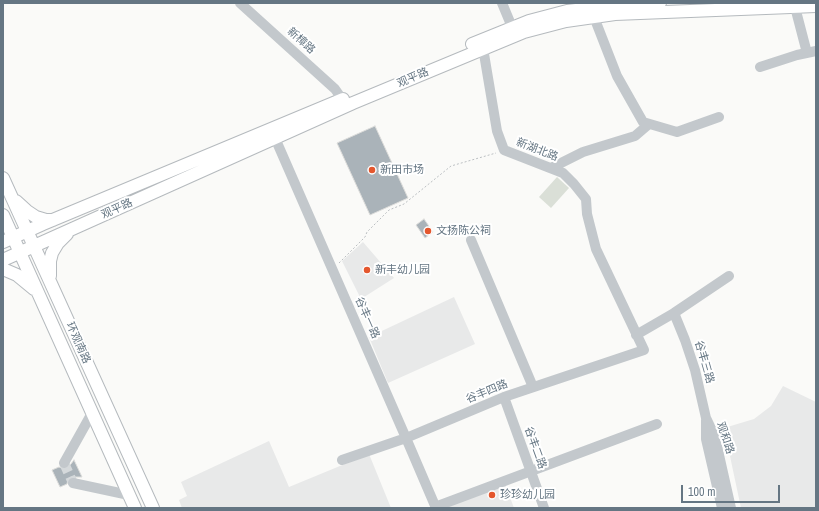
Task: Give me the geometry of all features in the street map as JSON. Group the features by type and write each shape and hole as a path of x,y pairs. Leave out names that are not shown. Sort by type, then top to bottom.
{"main road":[{"name":"观平路","path":"8,240 512,27 548,15 590,9 662,6 816,6"},
{"name":"观平路","path":"3,260 353,103 483,48 590,9"},
{"name":"环观南路","path":"3,178 153,508"},
{"path":"10,193 21,206 36,217 46,220 54,220"},
{"name":"环观南路","path":"3,215 8,240 20,253 135,508"},
{"path":"50,281 49,270 52,252 58,243 72,229"},
{"path":"3,269 26,281 38,294"}],"street":[{"name":"新樟路","path":"240,3 335,89 342,99"},
{"path":"502,3 512,27"},
{"path":"760,67 809,51 801,33 795,7"},
{"path":"590,9 617,76 643,122 677,132 719,117"},
{"name":"新湖北路","path":"483,48 497,131 504,150 563,173 586,199 587,214 596,248 644,350"},
{"path":"550,168 583,152 635,136 649,124"},
{"name":"谷丰一路","path":"275,138 435,507"},
{"path":"471,240 534,387"},
{"path":"636,335 674,313 729,276"},
{"name":"谷丰三路","path":"674,313 695,370 706,418"},
{"name":"谷丰四路","path":"342,460 406,438 504,397 644,350"},
{"name":"谷丰二路","path":"504,397 544,508"},
{"path":"64,463 92,413"},
{"name":"观和路","path":"706,418 706,439 722,508"},
{"name":"观和路","path":"706,418 715,437 731,508"},
{"path":"435,507 657,424"},
{"path":"73,483 129,495"}],"path":[{"path":"332,269 365,237 367,232 389,210 404,204 451,166 504,150"}],"shaded area":[{"path":"557,177 569,188 551,208 539,197"},
{"name":"新丰幼儿园","path":"363,242 394,278 361,299 342,261"},
{"path":"454,297 475,344 388,383 369,337"},
{"path":"783,386 816,402 816,508 741,508 724,428 754,419 771,406"},
{"path":"269,441 289,487 369,454 391,508 182,508 179,500 187,496 181,482"},
{"name":"珍珍幼儿园","path":"505,484 514,508 446,508"}],"building":[{"name":"新田市场","path":"375,126 408,198 370,215 337,143"},
{"path":"424,219 433,232 425,238 416,225"},
{"path":"74,460 82,477 71,477 68,479 67,484 60,487 52,470 59,467 67,469"}],"tunnel":[{"path":"64,463 73,483"}],"place":[{"name":"新田市场","path":"372,170"},
{"name":"文扬陈公祠","path":"428,231"},
{"name":"新丰幼儿园","path":"367,270"},
{"name":"珍珍幼儿园","path":"492,495"}]}
